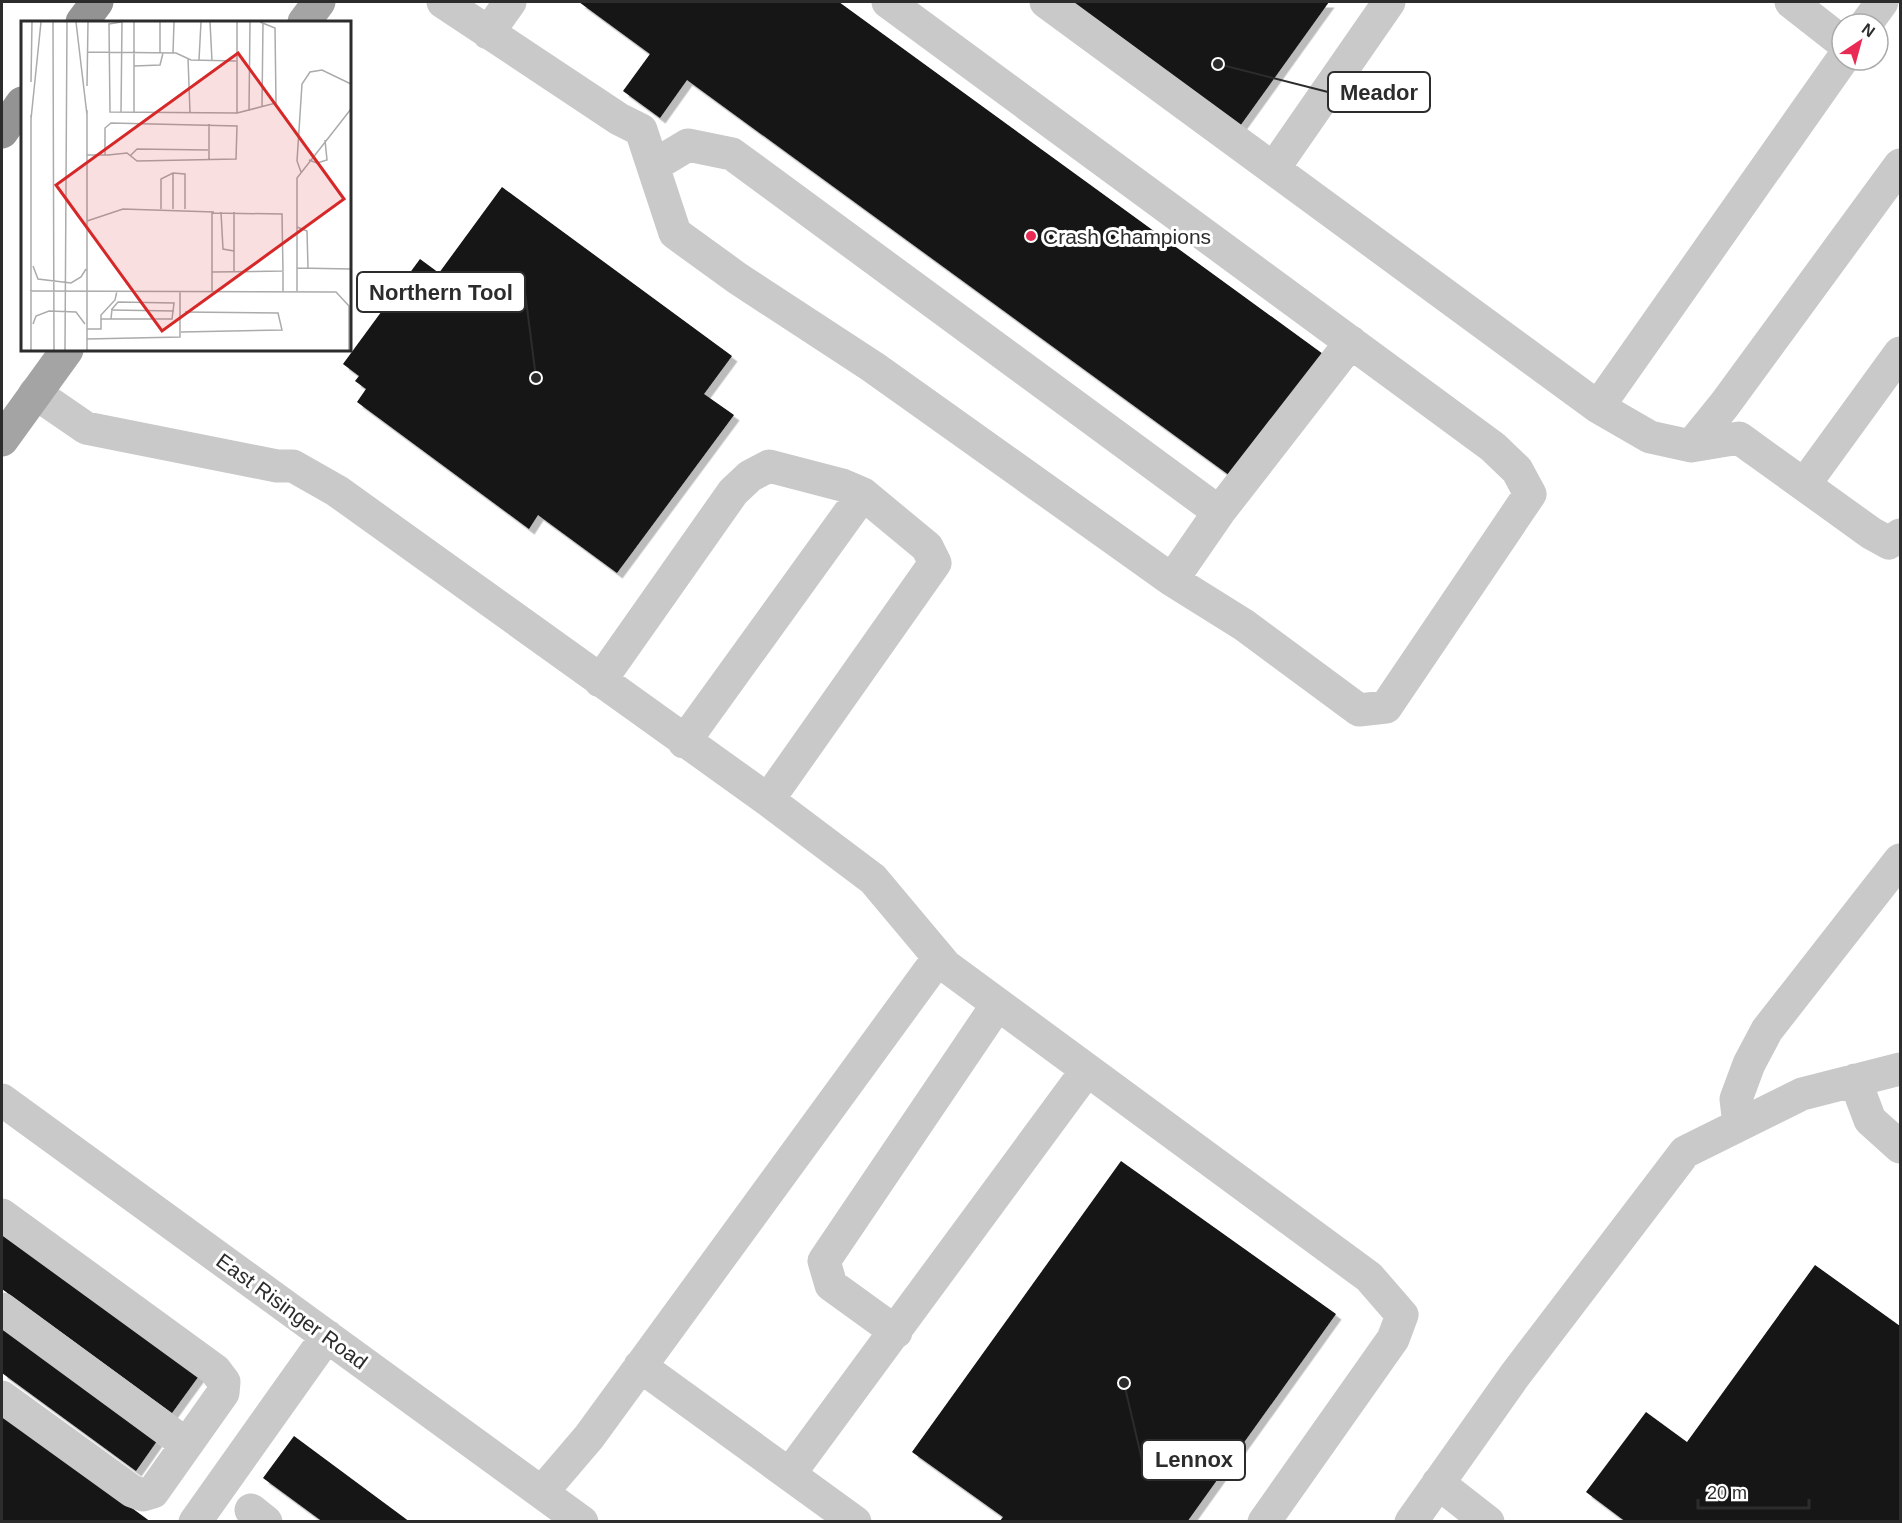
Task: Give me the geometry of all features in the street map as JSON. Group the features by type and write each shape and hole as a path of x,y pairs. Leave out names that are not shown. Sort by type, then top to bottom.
{"highway":[{"path":"83,21 97,2"},
{"path":"2,132 21,104"}],"main road":[{"path":"305,21 319,2"},
{"path":"2,440 66,351"}],"street":[{"path":"443,2 619,119 641,130 675,233 737,278 873,367 1172,580 1244,625 1359,710 1386,707 1530,494 1517,470 1493,447 888,2"},
{"path":"488,33 510,2"},
{"path":"1046,2 1599,407 1650,437 1691,446 1739,438 1889,543 1900,535"},
{"path":"1274,168 1389,2"},
{"path":"1791,2 1830,33"},
{"path":"1599,407 1834,72"},
{"path":"653,166 688,146 732,154 1219,512"},
{"path":"1691,446 1725,404 1900,165"},
{"path":"1172,580 1219,512 1351,342"},
{"path":"1804,485 1900,353"},
{"path":"35,393 86,428 277,466 293,466 337,491 684,742 768,800 873,879 946,966 1369,1277 1402,1315 1393,1339 1264,1521"},
{"path":"600,681 733,492 750,476 769,466 842,485 863,494 927,547 935,562 768,800"},
{"path":"684,742 863,494"},
{"path":"1739,1125 1736,1099 1749,1064 1767,1030 1900,860"},
{"path":"542,1492 589,1437 932,966 946,966"},
{"path":"896,1332 831,1285 824,1261 997,1005"},
{"path":"1411,1521 1515,1375 1685,1152 1802,1094 1900,1069"},
{"path":"791,1472 1087,1070"},
{"path":"1855,1080 1870,1120 1900,1147"},
{"name":"East Risinger Road","path":"2,1100 582,1521"},
{"path":"2,1215 215,1370 224,1383 223,1393 153,1492 143,1495 132,1491 2,1397"},
{"path":"2,1310 186,1444"},
{"path":"195,1521 327,1336"},
{"path":"640,1366 791,1472 855,1521"},
{"path":"1438,1483 1488,1521"}],"building":[{"name":"Crash Champions","path":"579,2 839,2 1323,354 1233,478 687,80 660,118 623,91 650,54"},
{"path":"1065,2 1329,2 1240,126"},
{"path":"502,187 732,356 704,394 734,415 617,573 538,515 529,529 357,402 366,389 355,381 359,376 343,364 420,259 439,273"},
{"path":"1121,1161 1336,1314 1187,1522 999,1522 1003,1517 912,1452"},
{"path":"2,1228 201,1373 172,1413 2,1289"},
{"path":"1815,1265 1900,1326 1900,1522 1626,1522 1586,1492 1646,1412 1687,1442"},
{"path":"2,1328 157,1441 136,1471 2,1373"},
{"path":"2,1413 151,1522 2,1522"},
{"path":"294,1436 410,1522 323,1522 263,1478"}],"place":[{"name":"Meador","path":"1218,64"},
{"name":"Crash Champions","path":"1031,236"},
{"name":"Northern Tool","path":"536,378"},
{"name":"Lennox","path":"1124,1383"}]}
